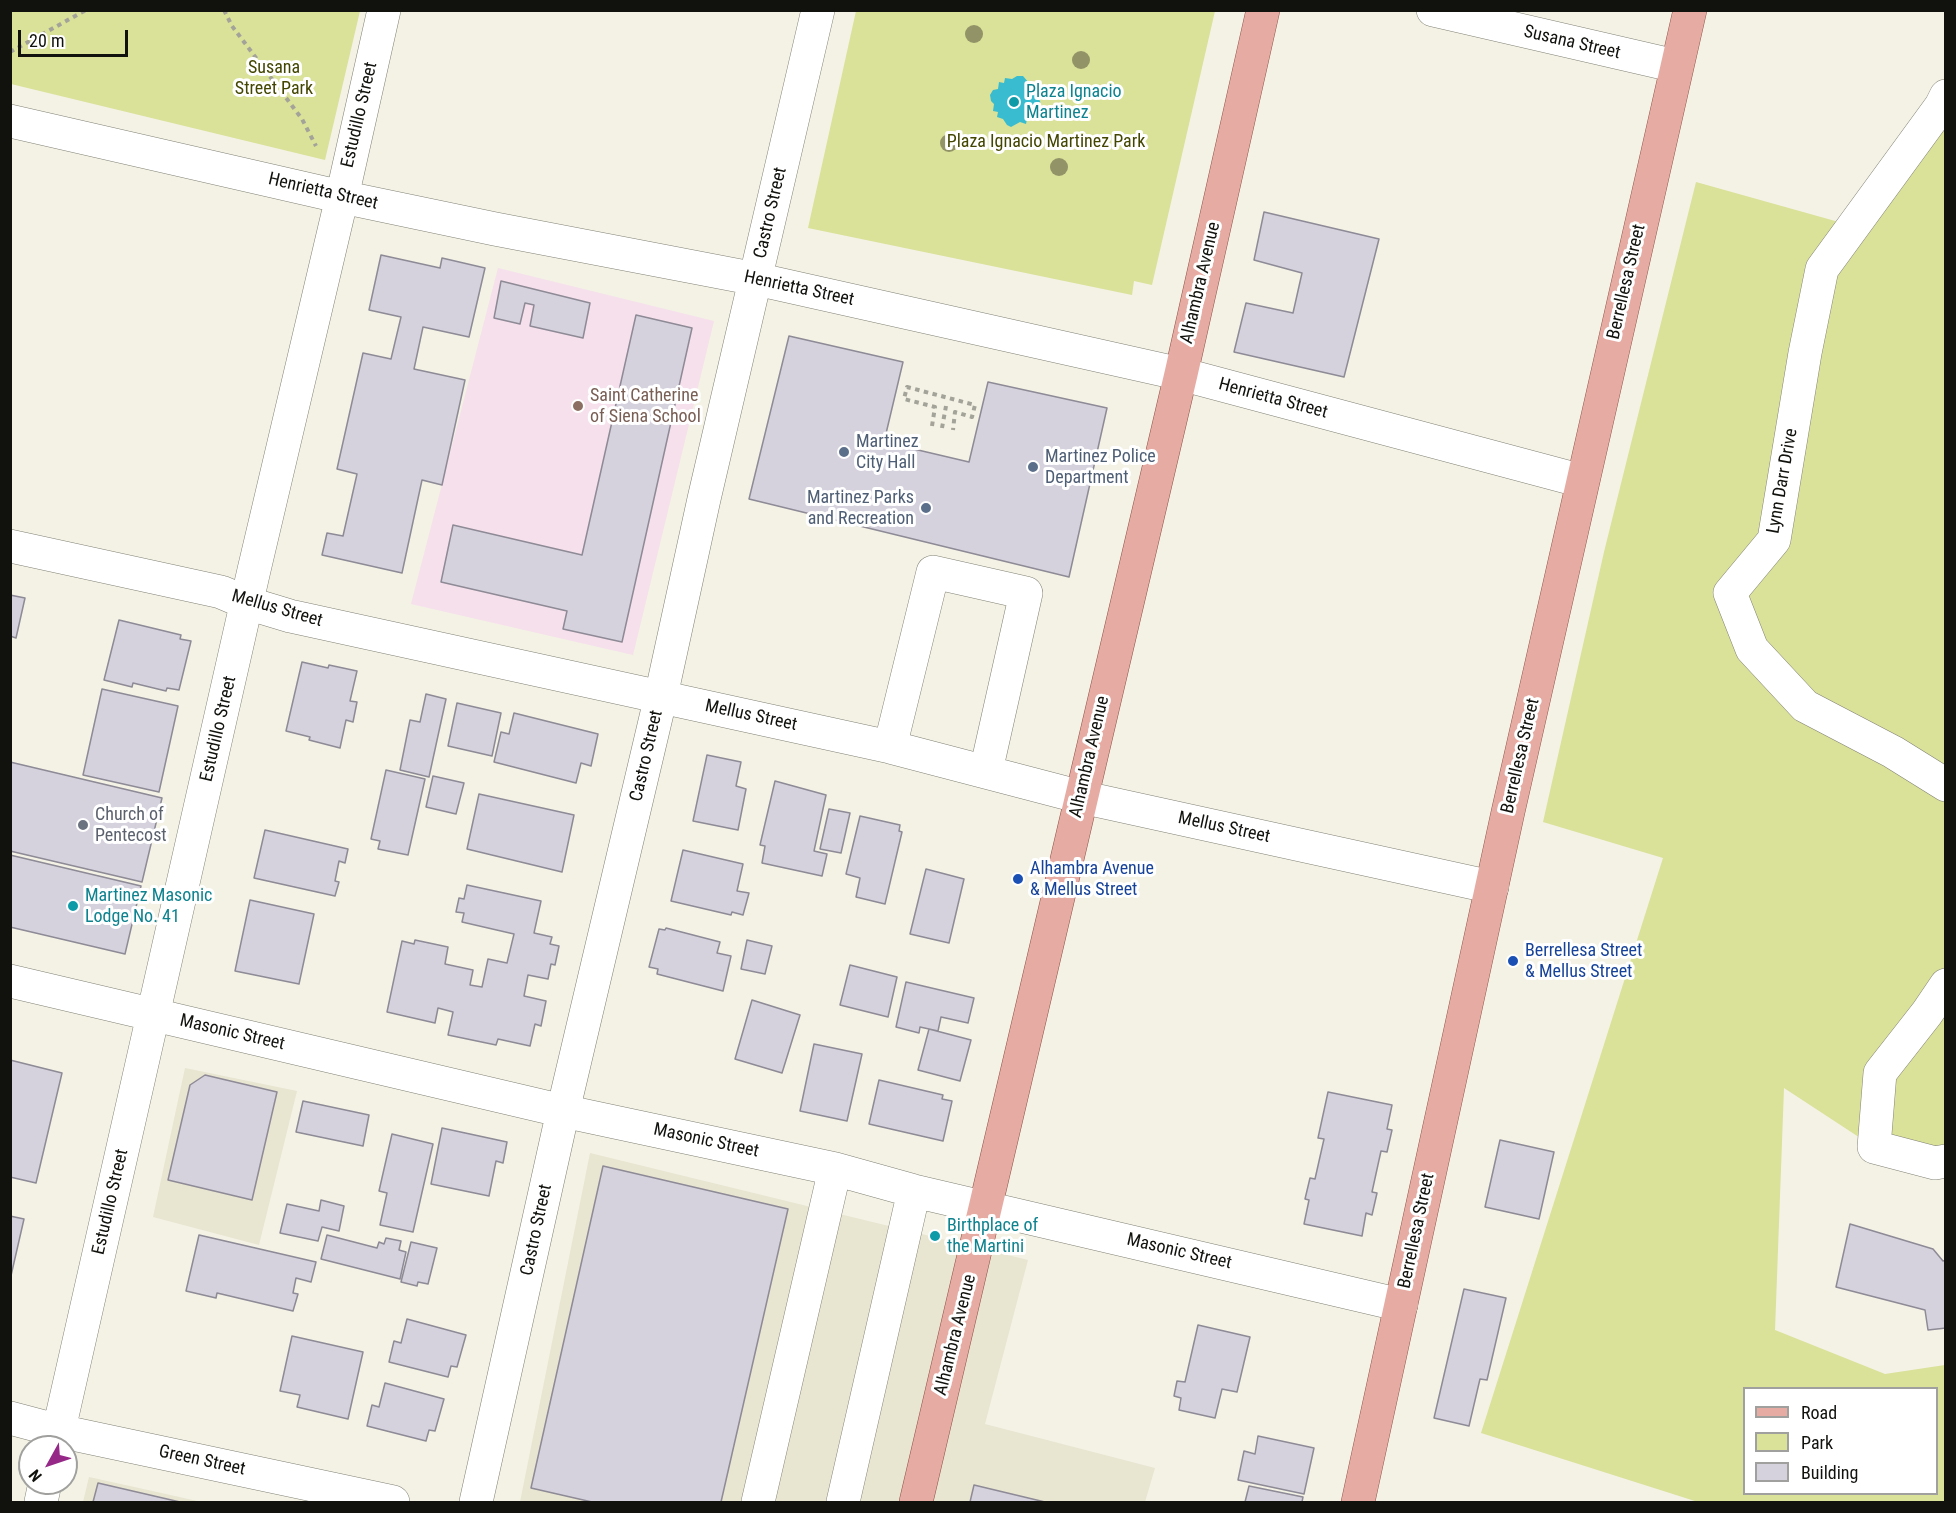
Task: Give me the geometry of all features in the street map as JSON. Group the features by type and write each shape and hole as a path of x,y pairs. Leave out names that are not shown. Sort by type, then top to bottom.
{"main road":[{"name":"Alhambra Avenue","path":"916,1503 1181,374 1263,10"},
{"name":"Berrellesa Street","path":"1358,1503 1582,481 1690,10"}],"street":[{"name":"Estudillo Street","path":"58,1435 384,10"},
{"name":"Castro Street","path":"476,1503 563,1111 661,696 704,499 818,10"},
{"name":"Susana Street","path":"1433,10 1676,66"},
{"name":"Lynn Darr Drive","path":"1946,96 1822,269 1805,353 1774,540 1730,593 1752,649 1805,706 1893,752 1946,785"},
{"name":"Henrietta Street","path":"10,121 342,197 756,279 1181,374 1582,481"},
{"name":"Mellus Street","path":"10,546 221,592 247,603 290,616 890,747 1081,796 1492,887"},
{"path":"890,747 933,572 1026,593 986,771"},
{"name":"Masonic Street","path":"10,981 563,1111 835,1169 914,1191 986,1206 1401,1305"},
{"path":"1946,985 1880,1073 1874,1147 1935,1163 1946,1161"},
{"path":"758,1503 835,1169"},
{"path":"843,1503 914,1191"},
{"name":"Green Street","path":"10,1418 48,1435"},
{"name":"Green Street","path":"78,1443 393,1503"}],"path":[{"path":"10,52 86,10"},
{"path":"224,10 232,26 302,119 321,155"},
{"path":"932,426 935,406 904,399 907,387 975,405 972,417 955,412 952,430"},
{"path":"942,428 946,406"}],"shaded area":[{"name":"Saint Catherine of Siena School","path":"498,268 714,321 633,655 411,604"},
{"path":"185,1068 297,1091 259,1245 153,1217"},
{"path":"590,1153 1028,1260 985,1424 1155,1468 1145,1502 520,1502"},
{"path":"89,1477 202,1502 83,1502"}],"green space":[{"name":"Susana Street Park","path":"11,10 360,11 325,160 11,84"},
{"name":"Plaza Ignacio Martinez Park","path":"856,11 1215,11 1152,285 1134,281 1132,295 808,228"},
{"path":"1945,99 1945,1161 1874,1147 1784,1088 1775,1330 1885,1374 1945,1365 1945,1502 1698,1502 1481,1433 1663,858 1543,822 1604,552 1696,182 1853,226"}],"water":[{"path":"1023,76 1029,83 1034,84 1033,90 1038,91 1037,97 1041,107 1032,120 1027,119 1026,124 1020,122 1011,127 1003,119 997,117 998,112 993,111 994,104 990,95 993,90 998,89 999,82 1004,83 1005,78 1012,79"}],"building":[{"path":"1264,212 1379,239 1344,377 1234,352 1246,303 1293,313 1302,273 1254,260"},
{"path":"381,255 440,268 442,258 485,268 469,337 423,327 414,369 465,380 442,485 422,480 402,573 322,555 327,533 343,536 357,474 337,469 363,353 391,359 401,317 369,310"},
{"path":"501,281 590,303 583,338 530,326 534,305 525,303 520,324 494,318"},
{"path":"636,315 692,328 622,642 563,629 567,611 441,582 453,525 582,555"},
{"name":"Martinez City Hall","path":"789,336 903,362 884,442 969,462 988,382 1107,408 1069,577 749,499"},
{"path":"10,595 25,598 16,638 10,636"},
{"path":"119,620 181,635 180,639 191,641 179,690 167,688 166,691 133,683 132,687 104,680"},
{"path":"302,662 357,671 350,701 357,702 353,722 346,720 340,748 286,731"},
{"path":"102,689 178,706 159,792 83,775"},
{"path":"426,694 446,699 429,777 400,770 410,720 420,722"},
{"path":"457,703 501,713 492,756 448,746"},
{"path":"514,713 598,734 591,766 581,763 576,783 494,762 501,732 509,734"},
{"path":"707,755 741,762 736,786 746,789 738,830 693,821"},
{"name":"Church of Pentecost","path":"10,762 162,798 142,882 10,851"},
{"path":"386,770 425,779 408,855 378,849 380,841 371,839"},
{"path":"433,776 464,783 456,814 426,807"},
{"path":"775,781 826,795 814,851 827,854 822,876 762,863 765,846 760,845"},
{"path":"479,794 574,815 562,872 467,849"},
{"path":"829,809 850,813 841,853 820,849"},
{"path":"860,816 900,825 899,831 902,832 885,904 856,897 860,878 846,874"},
{"path":"265,830 348,849 345,863 339,861 335,881 339,882 335,896 254,878"},
{"path":"683,850 743,864 737,891 749,893 743,915 732,912 731,915 671,901"},
{"name":"Martinez Masonic Lodge No. 41","path":"10,855 141,886 125,954 10,927"},
{"path":"926,869 964,879 949,943 910,934"},
{"path":"467,885 541,901 534,933 552,937 550,944 559,946 555,965 551,964 548,979 528,975 524,996 546,1001 541,1026 535,1024 530,1046 498,1039 496,1045 448,1035 453,1012 438,1008 435,1023 387,1012 402,941 414,944 415,940 448,947 445,964 473,970 470,985 482,987 488,959 507,963 514,934 462,922 464,913 456,912 459,898 464,899"},
{"path":"250,900 314,914 299,984 235,971"},
{"path":"666,928 720,942 717,953 731,956 723,991 657,974 658,969 649,967 659,929 665,930"},
{"path":"747,940 772,946 765,974 741,969"},
{"path":"850,965 897,977 888,1017 840,1005"},
{"path":"906,982 974,998 968,1023 941,1017 938,1031 920,1027 919,1033 896,1027"},
{"path":"752,1000 800,1015 782,1073 735,1059"},
{"path":"929,1029 971,1040 960,1081 918,1070"},
{"path":"814,1044 862,1054 847,1121 800,1111"},
{"path":"10,1060 62,1073 36,1183 10,1177"},
{"path":"205,1075 277,1092 252,1200 168,1180 190,1085"},
{"path":"879,1080 943,1095 942,1099 952,1101 943,1141 869,1124"},
{"path":"1328,1092 1392,1105 1387,1129 1392,1130 1387,1152 1381,1151 1372,1192 1377,1193 1372,1215 1366,1213 1362,1236 1304,1224 1309,1200 1305,1199 1310,1178 1315,1179 1324,1139 1318,1138"},
{"path":"303,1101 369,1115 363,1146 296,1132"},
{"path":"442,1128 507,1142 503,1163 496,1161 489,1196 431,1184"},
{"path":"392,1134 433,1144 413,1232 380,1225 387,1193 379,1191"},
{"path":"1500,1140 1554,1152 1539,1219 1485,1207"},
{"path":"603,1166 788,1209 721,1502 592,1502 531,1488"},
{"path":"321,1200 344,1206 339,1231 322,1227 318,1241 280,1233 287,1204 319,1211"},
{"path":"10,1216 24,1219 10,1280"},
{"path":"1850,1224 1933,1249 1943,1261 1946,1260 1946,1328 1928,1330 1925,1310 1836,1287"},
{"path":"199,1235 316,1262 311,1282 296,1278 293,1293 298,1294 293,1311 217,1293 216,1298 186,1291"},
{"path":"327,1235 377,1248 379,1242 384,1244 386,1238 401,1241 399,1250 406,1252 400,1279 321,1259"},
{"path":"411,1242 437,1248 428,1284 418,1282 417,1286 401,1282"},
{"path":"1464,1289 1506,1298 1487,1380 1480,1379 1469,1426 1434,1418"},
{"path":"407,1319 466,1335 457,1367 451,1366 448,1377 389,1362 394,1341 401,1343"},
{"path":"1198,1325 1250,1337 1237,1392 1222,1389 1215,1418 1179,1410 1181,1398 1174,1396 1177,1381 1185,1382"},
{"path":"292,1336 363,1352 348,1419 297,1407 300,1395 280,1391"},
{"path":"385,1383 444,1399 435,1431 429,1430 426,1441 367,1426 372,1405 379,1407"},
{"path":"1258,1436 1314,1448 1304,1494 1238,1480 1244,1451 1255,1454"},
{"path":"98,1483 180,1502 93,1502"},
{"path":"974,1485 1045,1502 970,1502"},
{"path":"1249,1486 1303,1497 1302,1502 1245,1502"}],"place":[{"name":"Plaza Ignacio Martinez","path":"1014,102"},
{"name":"Saint Catherine of Siena School","path":"578,406"},
{"name":"Martinez City Hall","path":"844,452"},
{"name":"Martinez Police Department","path":"1033,467"},
{"name":"Martinez Parks and Recreation","path":"926,508"},
{"name":"Church of Pentecost","path":"83,825"},
{"name":"Alhambra Avenue & Mellus Street","path":"1018,879"},
{"name":"Martinez Masonic Lodge No. 41","path":"73,906"},
{"name":"Berrellesa Street & Mellus Street","path":"1513,961"},
{"name":"Birthplace of the Martini","path":"935,1236"}]}
